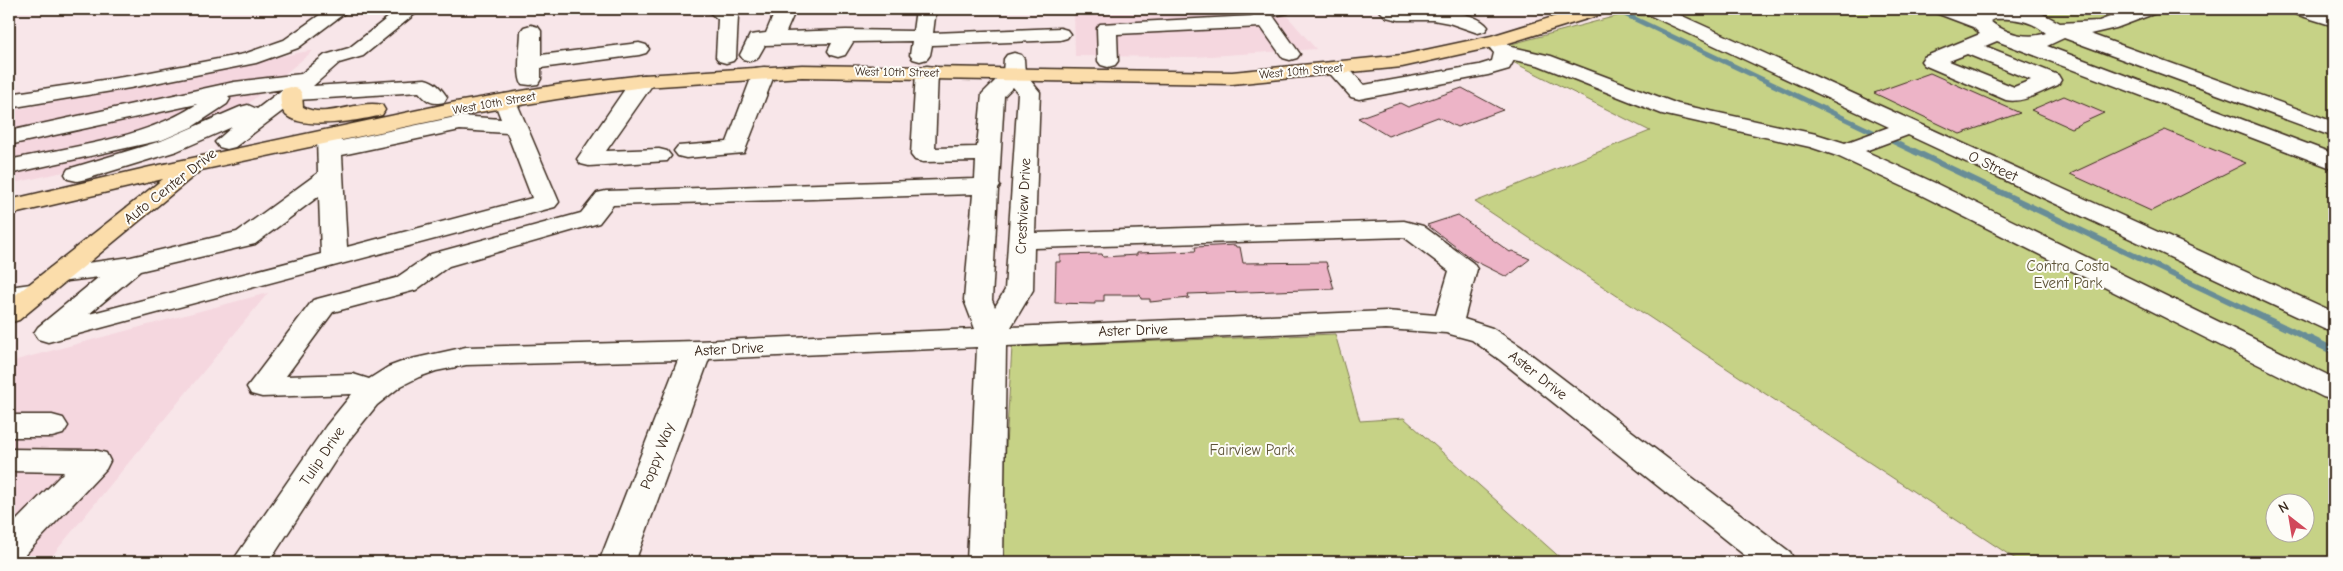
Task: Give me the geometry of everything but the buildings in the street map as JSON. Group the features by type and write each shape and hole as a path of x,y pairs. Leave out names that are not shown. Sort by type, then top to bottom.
{"main road":[{"name":"West 10th Street","path":"9,190 436,97 530,71 750,55 842,44 985,58 1014,67 1108,61 1234,58 1284,46 1393,44 1478,27 1544,9"},
{"path":"1500,47 1599,9"},
{"name":"West 10th Street","path":"9,209 194,165 329,155 505,101 557,92 644,81 812,71 919,51 1014,67 1232,78 1336,68"},
{"path":"295,90 292,110 298,116 317,117 374,110"},
{"name":"Auto Center Drive","path":"9,314 194,165 227,142"},
{"path":"9,209 95,194 121,195 125,202 113,231"}],"street":[{"path":"9,101 130,82 257,57 291,44 340,9"},
{"name":"Auto Center Drive","path":"332,59 329,50 382,9"},
{"name":"Auto Center Drive","path":"227,142 332,59 356,52 410,9"},
{"path":"720,9 719,12 728,16 726,57"},
{"path":"773,39 786,9"},
{"path":"926,9 919,51 923,155 989,154"},
{"path":"1282,9 1260,11 1284,46"},
{"path":"1388,9 1393,13 1408,17 1430,14 1463,20 1478,27"},
{"name":"O Street","path":"1652,9 1901,130 2334,323"},
{"path":"1943,9 1995,23 2088,69 2334,162"},
{"path":"1966,46 1995,23 2020,14 2050,19 2076,29 2103,27 2149,9"},
{"path":"2299,9 2334,20"},
{"path":"1108,61 1107,28 1139,18 1265,20"},
{"path":"2050,19 2124,53 2334,130"},
{"path":"531,31 530,71 639,48"},
{"path":"919,51 994,37 1060,34"},
{"path":"985,58 994,37"},
{"path":"750,55 757,40 773,39 842,44"},
{"path":"1336,68 1359,92 1481,71 1502,65 1500,47 1544,60 1627,94 1670,109 1816,141 1856,147 1926,188 2334,390"},
{"path":"2088,69 2124,53"},
{"name":"Crestview Drive","path":"985,562 992,336 978,300 988,186 993,94 1014,67 1029,92 1020,290 992,336"},
{"path":"686,151 736,148 764,73"},
{"path":"644,81 589,159 659,156"},
{"path":"9,138 234,89 295,90 425,85 436,97"},
{"path":"9,168 154,135 184,122 234,89"},
{"path":"77,174 169,146 295,90"},
{"path":"131,265 48,333 546,202 505,101"},
{"path":"60,274 131,265 246,238 329,155 460,123 515,127"},
{"path":"1856,147 1901,130"},
{"path":"329,155 334,259"},
{"path":"373,391 353,384 262,387 323,306 406,284 440,260 590,218 606,198 988,186"},
{"path":"1022,241 1414,231 1463,269 1448,324"},
{"path":"9,295 38,291"},
{"name":"Aster Drive","path":"412,368 438,360 466,356 697,350 1386,320 1448,324 1482,334 1510,353 1777,562"},
{"name":"Poppy Way","path":"617,562 697,350"},
{"name":"Tulip Drive","path":"250,562 348,419 373,391 412,368"},
{"path":"9,426 52,426"},
{"path":"9,460 94,461 9,550"}],"shaded area":[{"path":"1074,9 1281,9 1316,49 1195,57 1075,56"},
{"path":"313,51 249,103 197,131 109,162 9,184 9,111"},
{"path":"268,293 47,562 9,562 9,362"}],"green space":[{"name":"Contra Costa Event Park","path":"1668,9 2334,9 2334,562 2020,562 1475,202 1650,131 1489,50 1628,13 1643,16"},
{"name":"Fairview Park","path":"1335,334 1360,421 1404,418 1565,562 999,562 1012,347"}],"waterway":[{"path":"1614,9 1917,153"},
{"path":"1914,151 2311,340"},
{"path":"2309,339 2334,351"}]}
